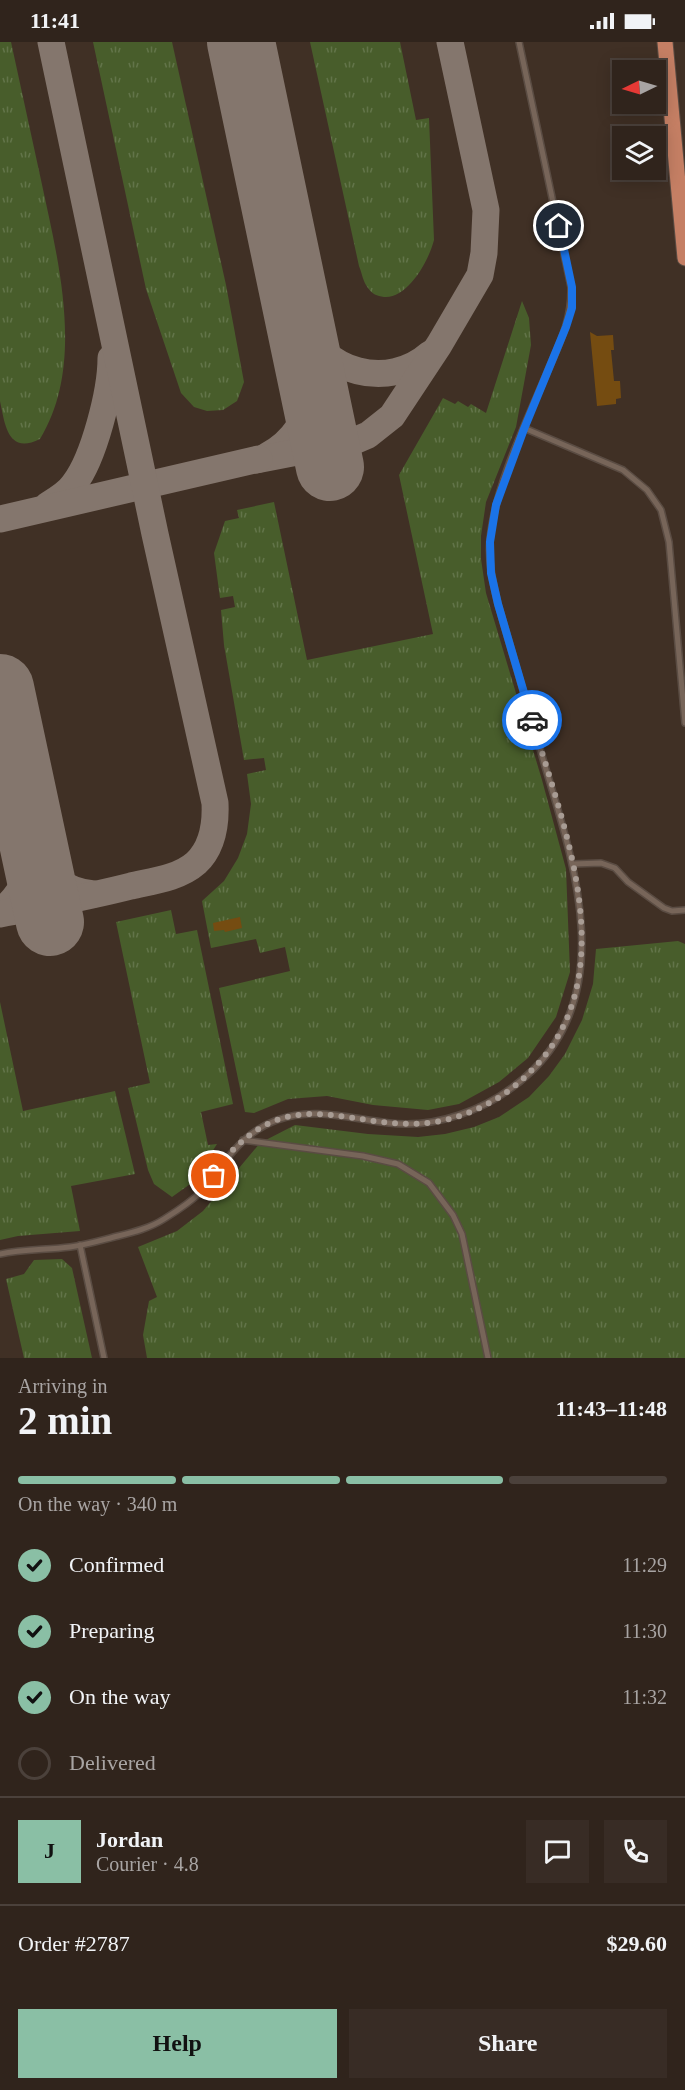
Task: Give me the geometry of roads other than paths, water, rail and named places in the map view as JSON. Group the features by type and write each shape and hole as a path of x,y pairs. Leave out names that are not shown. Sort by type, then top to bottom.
{"main road":[{"path":"665,42 685,258"}],"lane":[{"path":"0,1254 80,1245 141,1230 162,1220 203,1190 234,1148 243,1140 275,1120 296,1114 319,1113 393,1124 435,1122 495,1101 520,1082 543,1059 555,1043 573,1004 581,971 582,935 573,864 491,573 490,542 496,505 572,308 572,287 519,42"},
{"path":"524,429 623,470 647,490 661,510 669,542 685,723"},
{"path":"573,864 601,863 615,868 628,882 664,908 672,911 685,910"},
{"path":"243,1140 363,1156 398,1164 429,1183 453,1215 462,1234 488,1358"},
{"path":"80,1245 104,1358"}]}
